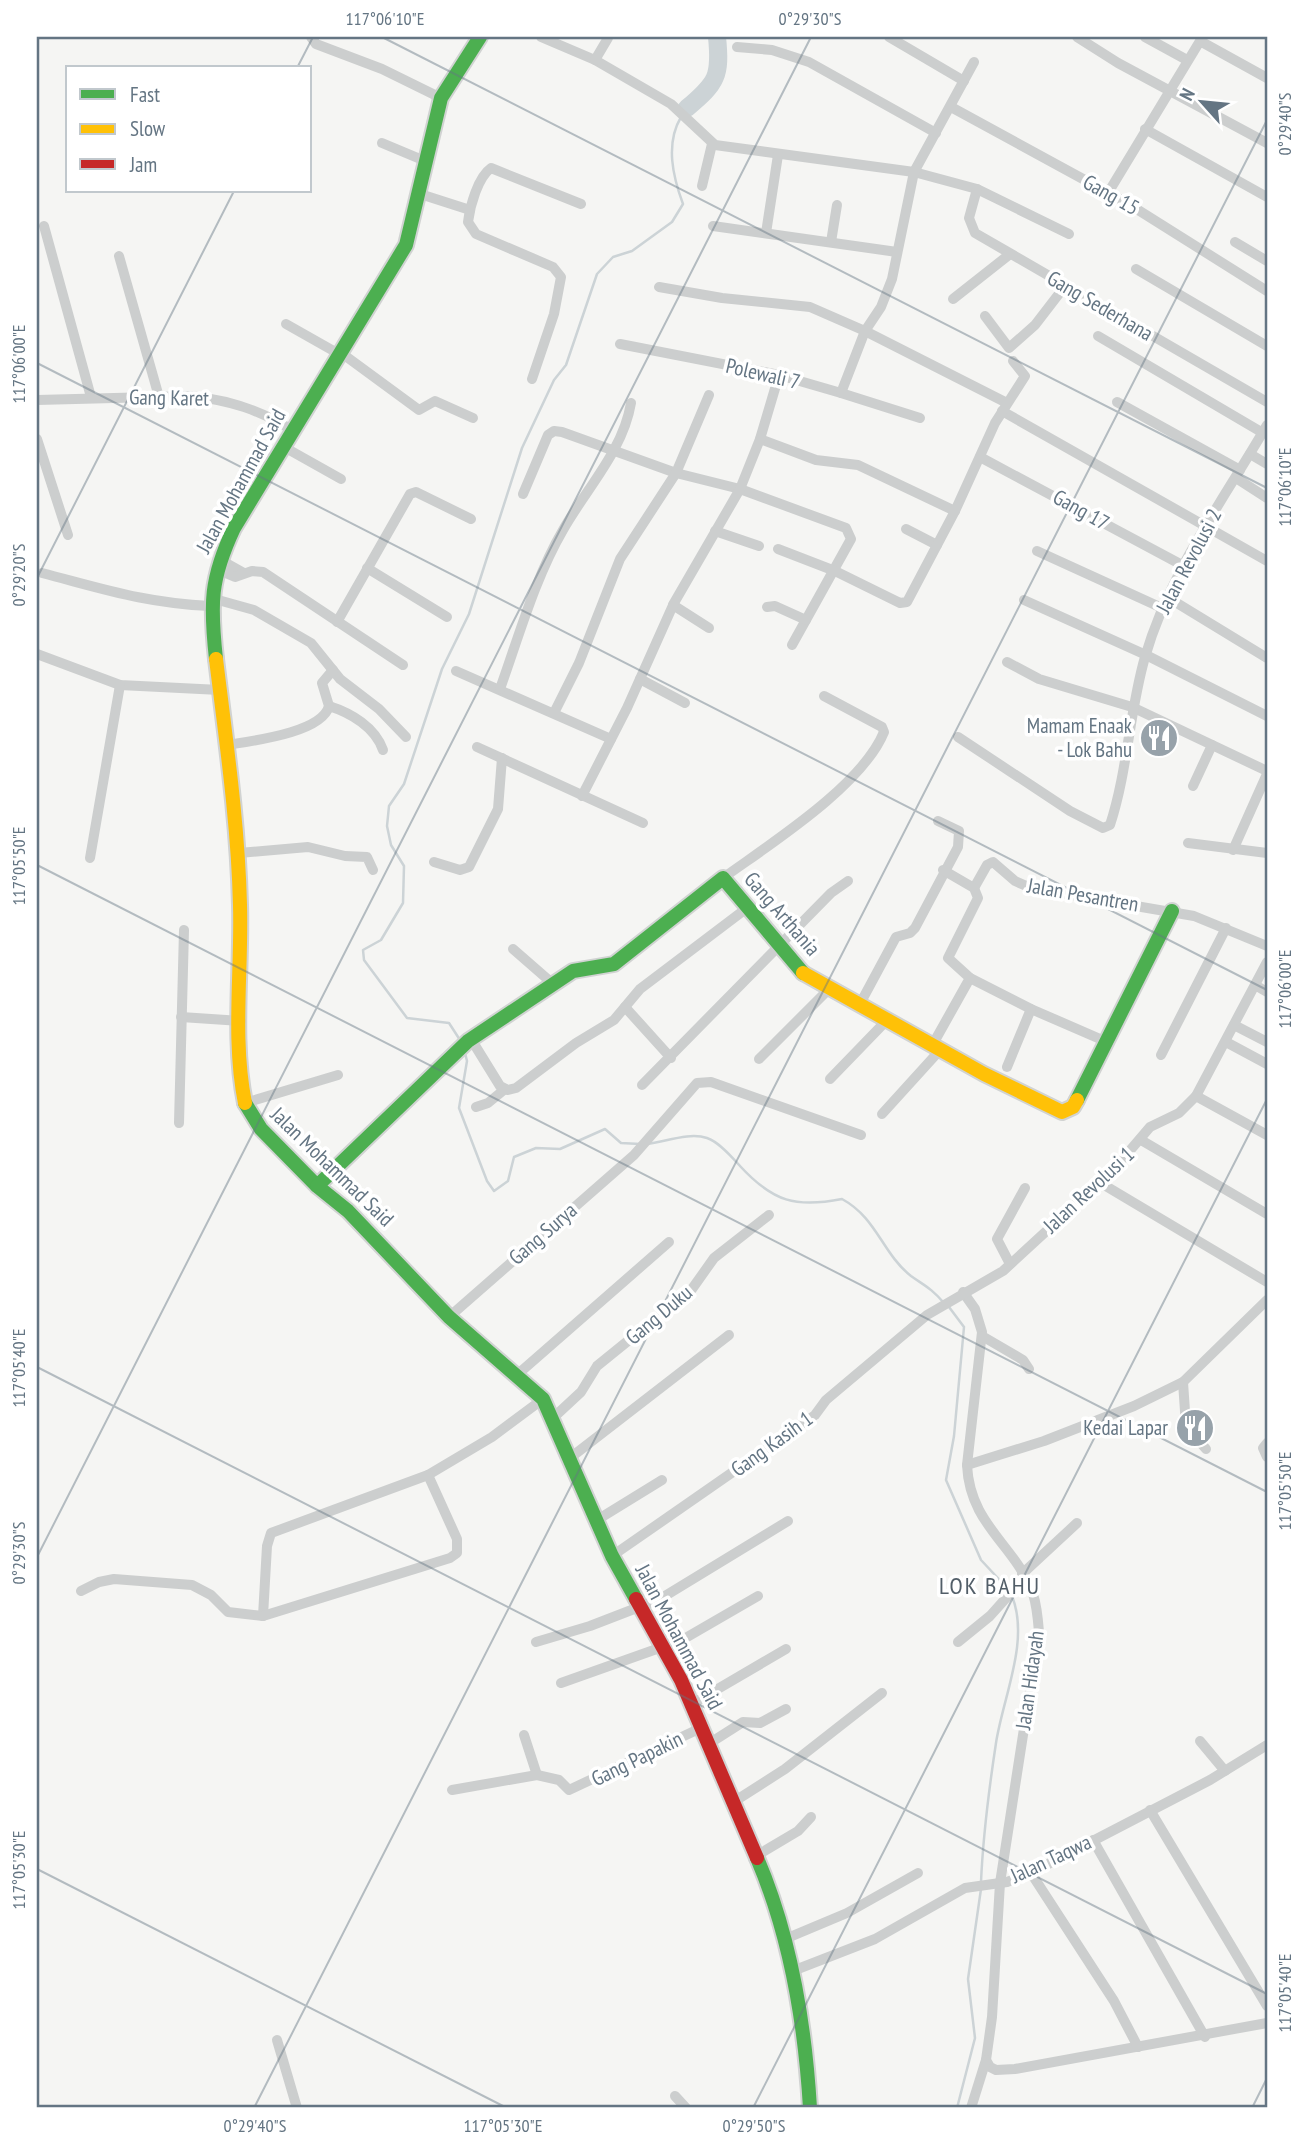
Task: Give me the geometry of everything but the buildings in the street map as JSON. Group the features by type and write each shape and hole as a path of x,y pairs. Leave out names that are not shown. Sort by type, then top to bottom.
{"street":[{"path":"311,37 316,44 382,69 441,98"},
{"name":"Jalan Mohammad Said","path":"481,37 441,98 406,245 339,353 217,564 211,602 239,853 239,1072 245,1103 261,1129 317,1186 348,1211 449,1317 518,1374 543,1399 612,1556 703,1727 773,1895 785,1939 808,2076 810,2108"},
{"path":"541,37 595,60 671,104 712,144 914,172 976,189 1069,233"},
{"path":"889,37 964,81"},
{"path":"1077,37 1267,143"},
{"path":"1145,37 1187,60"},
{"path":"595,60 608,38"},
{"path":"1108,193 1187,60 1203,38 1267,78"},
{"path":"737,47 772,50 808,62 936,133"},
{"path":"841,393 866,331 887,293 914,172 974,62"},
{"name":"Gang 15","path":"951,107 1108,193 1267,291"},
{"path":"1145,129 1267,197"},
{"path":"382,143 425,161"},
{"path":"702,186 712,144"},
{"path":"766,233 778,155"},
{"path":"533,379 554,314 561,277 553,267 476,234 468,222 470,210 483,177 491,168 581,204"},
{"name":"Gang Sederhana","path":"976,189 969,218 970,227 1010,254 1267,402"},
{"path":"417,193 470,210"},
{"path":"831,242 837,205"},
{"path":"44,226 91,397"},
{"path":"713,226 897,252"},
{"path":"1235,242 1267,261"},
{"path":"953,299 1010,254"},
{"path":"119,256 159,397"},
{"path":"1136,269 1267,346"},
{"path":"985,316 1009,348 1035,325 1065,286"},
{"path":"659,287 722,298 803,304 866,331 1005,407 1267,561"},
{"path":"286,324 339,353 419,410 438,401 472,418"},
{"path":"1098,336 1265,429"},
{"name":"Polewali 7","path":"620,344 779,375 920,418"},
{"path":"778,549 835,571 900,603 907,602 1005,407 1025,376 1013,361"},
{"path":"582,796 673,605 740,489 760,439 779,375"},
{"path":"554,713 579,663 620,559 676,473 709,395"},
{"name":"Gang Karet","path":"37,400 191,396 225,400 257,411 293,431"},
{"path":"1117,402 1238,474 1267,498"},
{"path":"500,689 550,555 613,452 628,422 631,403"},
{"name":"Jalan Revolusi 2","path":"958,737 1070,811 1107,828 1118,793 1132,707 1162,608 1182,565 1265,429"},
{"path":"523,494 544,442 554,431 676,473 740,489 849,531 851,539 792,645"},
{"path":"37,439 68,536"},
{"path":"760,439 816,460 858,465 955,511"},
{"path":"284,447 341,480"},
{"path":"1250,454 1267,464"},
{"name":"Gang 17","path":"980,457 1182,565"},
{"path":"337,622 413,492 471,519"},
{"path":"906,529 937,545"},
{"path":"715,531 759,546"},
{"path":"1037,551 1162,608"},
{"path":"217,564 244,573 261,571 403,665"},
{"path":"367,569 447,617"},
{"path":"42,572 126,597 166,604 211,602 254,610 310,643 351,690 391,720 406,737"},
{"path":"1167,597 1267,658"},
{"path":"1024,600 1146,655 1267,716"},
{"path":"673,605 709,628"},
{"path":"767,607 775,606 807,620"},
{"path":"37,654 120,685 220,690"},
{"path":"1007,662 1039,679 1132,707 1267,772 1233,850"},
{"path":"333,670 322,683 330,706 357,718 375,735 383,750"},
{"path":"456,671 611,739"},
{"path":"640,679 685,703"},
{"path":"90,858 120,685"},
{"path":"723,878 832,796 878,746 884,732 882,727 824,696"},
{"path":"227,745 270,738 302,728 325,715 330,706"},
{"path":"1193,786 1212,745"},
{"path":"477,747 643,823"},
{"path":"434,862 460,870 469,867 498,810 502,758"},
{"path":"861,1002 896,937 910,933 915,928 943,870 958,847 961,835 938,821"},
{"path":"1188,843 1219,850 1267,853"},
{"path":"239,853 317,847 345,856 367,857 373,870"},
{"name":"Jalan Pesantren","path":"974,888 987,865 993,862 1014,881 1031,888 1172,911"},
{"path":"943,870 974,888 978,898 948,958 970,978 1031,1009 1107,1042"},
{"name":"Gang Arthania","path":"317,1186 466,1044 552,983 581,967 614,964 723,878 802,972 861,1002 984,1074 1062,1112 1073,1107 1172,911"},
{"path":"642,1085 831,892 848,881"},
{"path":"476,1107 488,1103 505,1089 516,1088 576,1043 607,1026 640,989 747,908"},
{"path":"1172,911 1226,928 1267,946"},
{"path":"1161,1055 1226,928"},
{"path":"179,1123 184,930"},
{"path":"513,949 552,983"},
{"name":"Jalan Revolusi 1","path":"960,1293 993,1278 1010,1264 1099,1182 1141,1140 1150,1127 1179,1113 1196,1096 1267,962"},
{"path":"882,1114 937,1046 970,978"},
{"path":"1255,985 1267,992"},
{"path":"759,1059 831,987"},
{"path":"625,1007 671,1058"},
{"path":"1007,1067 1031,1009"},
{"path":"181,1017 241,1021"},
{"path":"830,1079 889,1018"},
{"path":"1234,1026 1267,1042"},
{"path":"1226,1042 1267,1064"},
{"path":"466,1044 505,1089"},
{"path":"245,1103 338,1075"},
{"name":"Gang Surya","path":"449,1317 640,1148 697,1083 704,1080 861,1135"},
{"path":"1196,1096 1267,1135"},
{"path":"1141,1140 1267,1214"},
{"path":"1099,1182 1267,1282"},
{"path":"1010,1264 997,1239 1025,1188"},
{"name":"Gang Duku","path":"553,1418 581,1392 597,1366 692,1289 714,1258 769,1215"},
{"path":"518,1374 669,1242"},
{"name":"Gang Kasih 1","path":"612,1556 815,1415 826,1400 927,1315 960,1293"},
{"name":"Jalan Hidayah","path":"960,1293 975,1310 982,1336 967,1465 968,1482 979,1514 1023,1576 1033,1595 1039,1632 995,1882 986,2060 971,2108"},
{"path":"967,1465 1057,1436 1134,1406 1183,1382 1267,1300"},
{"path":"570,1458 729,1335"},
{"path":"982,1336 1023,1360 1029,1369"},
{"path":"1183,1382 1186,1426 1206,1449"},
{"path":"263,1616 267,1546 271,1533 428,1475 492,1437 543,1399"},
{"path":"1267,1443 1263,1448 1267,1457"},
{"path":"81,1591 99,1582 114,1579 192,1585 211,1595 228,1612 263,1616 450,1558 457,1553 457,1539 428,1475"},
{"path":"597,1520 662,1480"},
{"path":"536,1642 641,1607 688,1584 788,1521"},
{"path":"958,1642 990,1616 1023,1576 1077,1523"},
{"path":"561,1683 682,1640 758,1595"},
{"path":"692,1704 786,1649"},
{"path":"735,1801 807,1753 882,1693"},
{"path":"710,1743 743,1722 760,1723 786,1709"},
{"name":"Gang Papakin","path":"537,1775 559,1780 569,1790 575,1789 703,1727"},
{"path":"452,1790 537,1775 524,1735"},
{"path":"1200,1741 1225,1771"},
{"name":"Jalan Taqwa","path":"790,1972 875,1939 945,1898 974,1885 1031,1873 1225,1771 1267,1745"},
{"path":"1150,1810 1267,2006"},
{"path":"756,1856 798,1831 811,1817"},
{"path":"1093,1840 1205,2037"},
{"path":"785,1939 847,1913 918,1873"},
{"path":"1031,1873 1114,2001 1138,2047"},
{"path":"986,2060 990,2067 996,2070 1015,2069 1205,2037 1267,2023"},
{"path":"277,2040 297,2108"},
{"path":"675,2096 687,2108"}],"waterway":[{"path":"687,108 705,92 715,78 718,61 717,37"},
{"path":"460,1040 449,1023 407,1018 364,960 363,950 381,940 403,903 404,866 391,845 387,826 389,806 404,784 442,669 469,614 522,448 554,380 566,365 597,274 613,257 632,251 672,222 683,204 672,160 673,138 681,117"},
{"path":"465,1053 467,1061 459,1108 487,1181 494,1191 508,1181 514,1157 536,1148 560,1149 605,1129 621,1143 640,1144"},
{"path":"647,1144 700,1136 721,1146 763,1188 775,1195 811,1203 842,1199 872,1226 901,1267 944,1303"},
{"path":"949,1307 964,1327 954,1436 946,1480 981,1560 1009,1590"},
{"path":"981,1882 996,1743 1017,1650 1017,1613 1012,1596"},
{"path":"957,2108 975,2038 968,1979 981,1889"}],"traffic: fast":[{"path":"216,659 214,592 226,546 234,528 406,245 441,98 480,37"},
{"path":"317,1186 468,1041 573,971 614,964 723,878 803,973"},
{"path":"1077,1100 1172,911"},
{"path":"245,1103 261,1129 317,1186 348,1211 449,1317 543,1399 612,1556 636,1599"},
{"path":"757,1858 769,1887 794,1980 810,2108"}],"traffic: slow":[{"path":"216,659 237,843 240,930 238,1029 245,1103"},
{"path":"803,973 984,1074 1062,1112 1073,1107 1077,1100"}],"traffic: jam":[{"path":"636,1599 681,1680 757,1858"}],"place":[{"name":"Mamam Enaak - Lok Bahu","path":"1159,738"},
{"name":"Kedai Lapar","path":"1195,1428"}],"district":[{"name":"LOK BAHU","path":"990,1586"}]}
